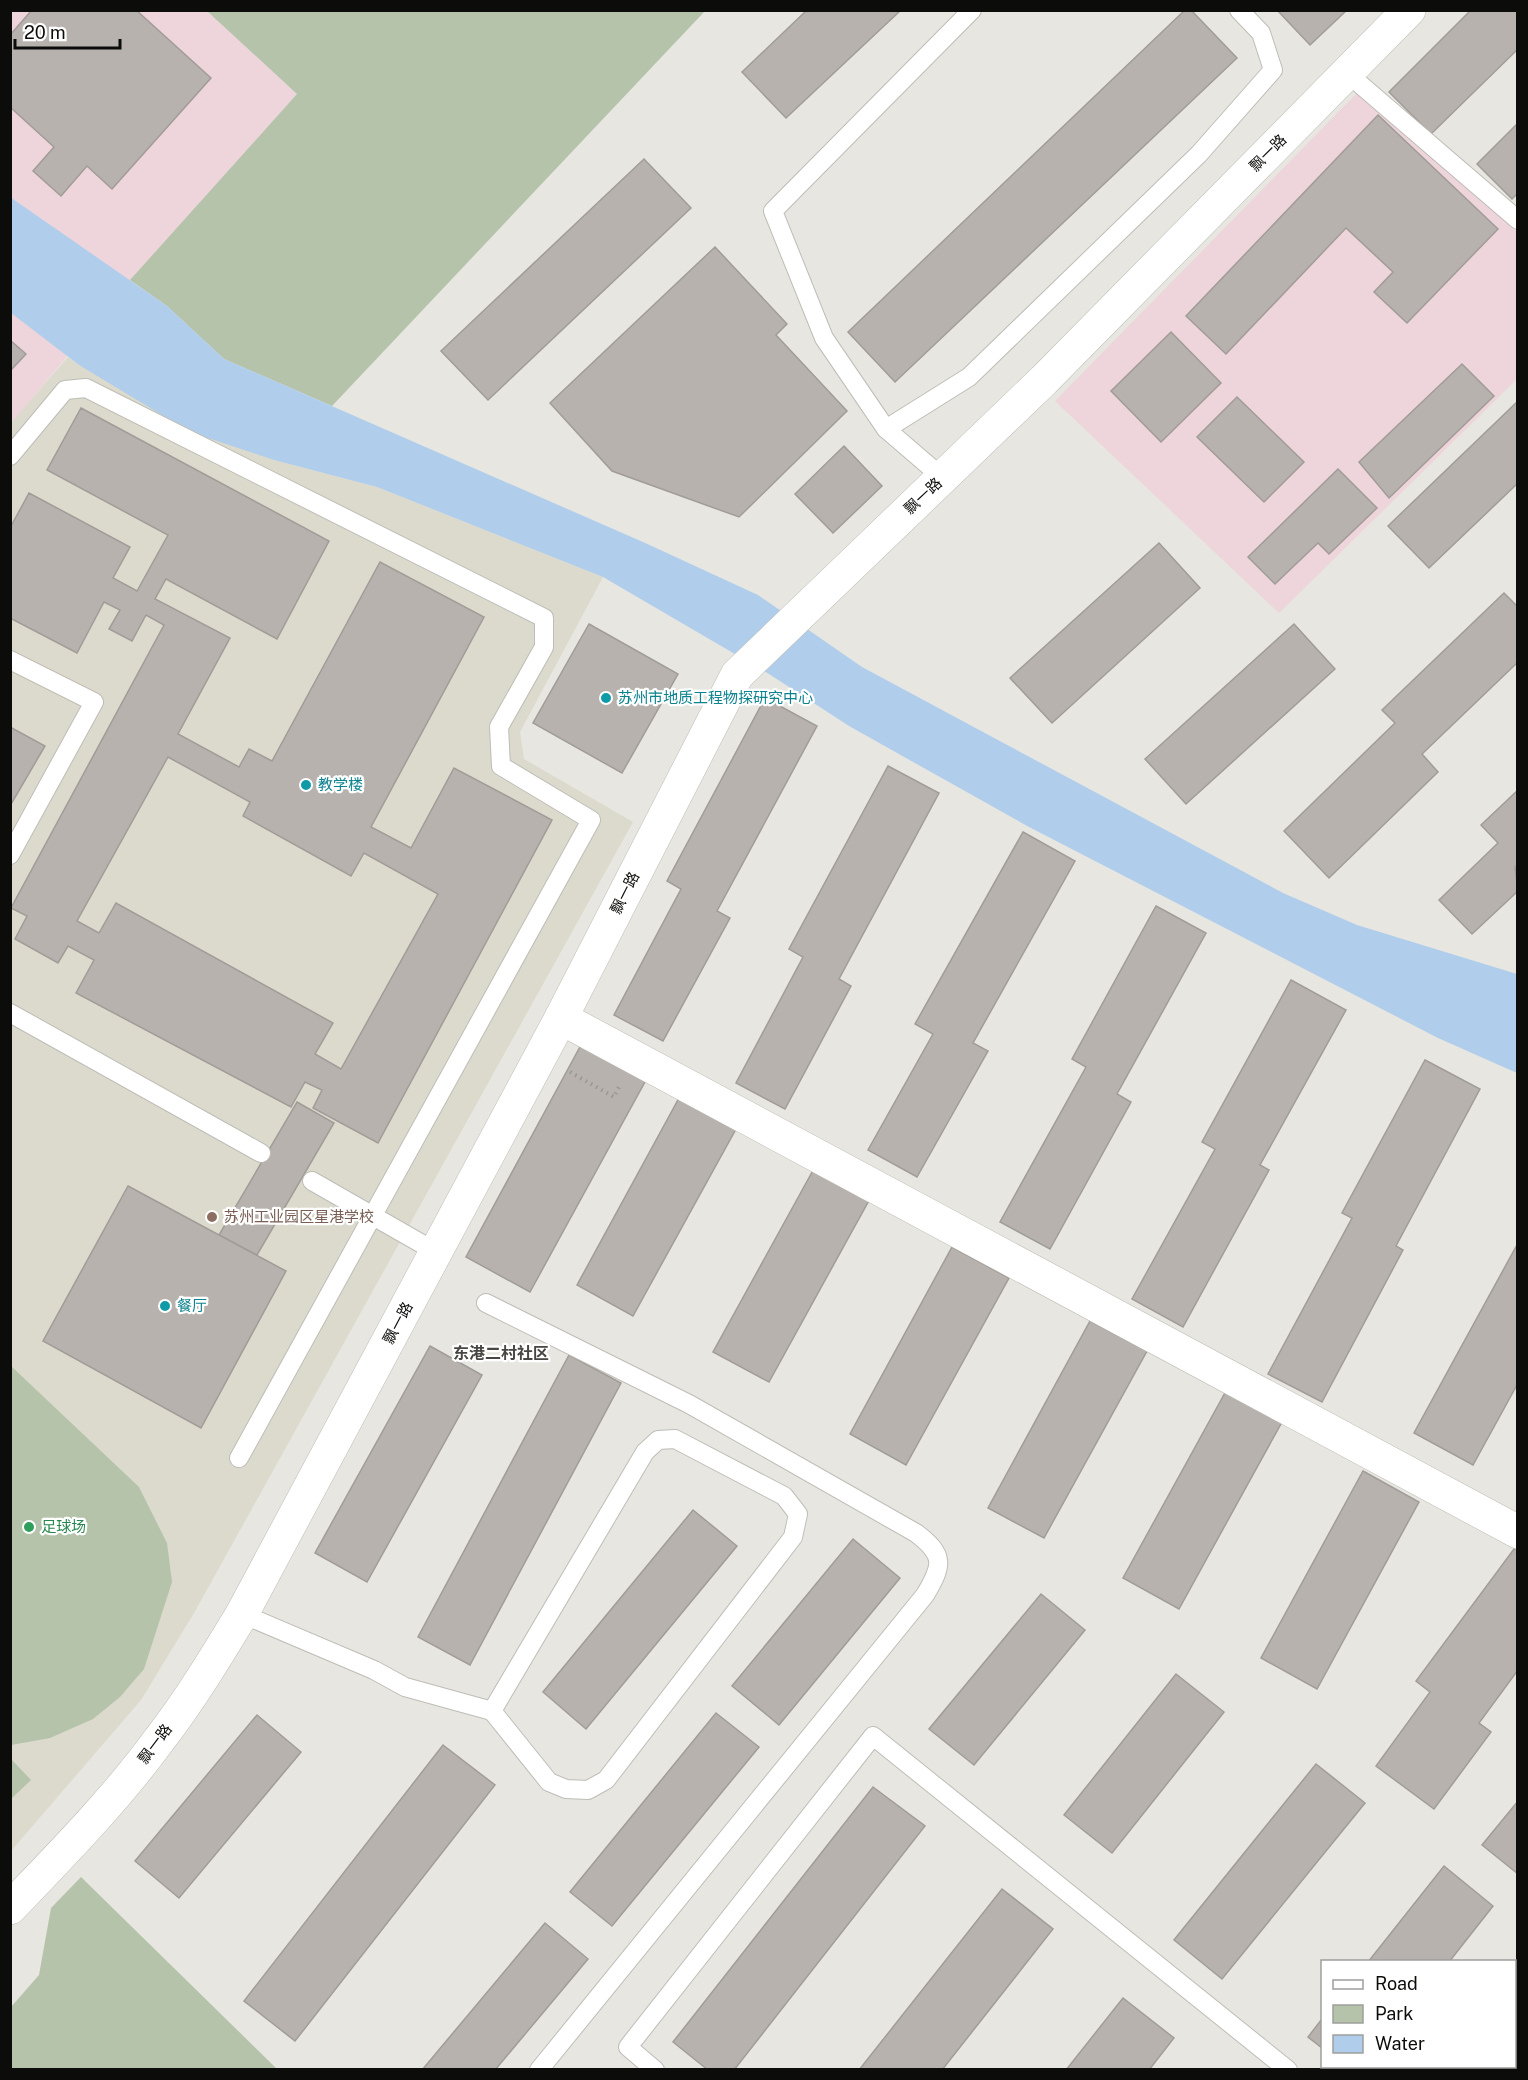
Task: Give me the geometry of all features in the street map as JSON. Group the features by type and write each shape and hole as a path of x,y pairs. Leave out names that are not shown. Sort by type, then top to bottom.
{"street":[{"name":"飘一路","path":"10,1908 119,1791 159,1741 202,1679 242,1614 561,1018 737,675 1044,380 1409,10"},
{"path":"561,1018 1518,1532"}],"lane":[{"path":"943,478 886,429 824,338 773,211 972,10"},
{"path":"886,429 969,377 1199,154 1273,70 1261,33 1239,10"},
{"path":"1347,73 1518,220"},
{"path":"10,456 65,390 86,388 544,618 544,647 499,727 501,766 591,820 239,1458"},
{"path":"10,660 94,702 10,855"},
{"path":"10,1013 261,1153"},
{"path":"312,1181 436,1252"},
{"path":"486,1303 689,1404 916,1533 932,1545 940,1560 937,1575 925,1595 539,2070"},
{"path":"242,1614 374,1670 405,1687 492,1711 549,1782 566,1789 588,1790 606,1780 793,1537 798,1514 784,1496 675,1439 658,1440 645,1452 492,1711"},
{"path":"655,2070 628,2047 873,1736 1288,2070"}],"shaded area":[{"path":"11,11 207,11 297,94 130,280 11,424"},
{"path":"1359,91 1517,232 1517,379 1279,613 1055,401"},
{"name":"苏州工业园区星港学校","path":"68,357 79,365 274,460 377,487 603,577 520,732 524,759 633,822 194,1613 141,1700 11,1851 10,424"}],"green space":[{"path":"207,11 705,11 332,406 224,359 167,306 130,280 297,94"},
{"path":"11,1366 139,1487 167,1543 172,1582 144,1669 120,1697 93,1719 50,1738 11,1745"},
{"path":"11,1759 31,1780 11,1799"},
{"path":"81,1877 277,2069 11,2069 11,2007 39,1975 51,1908"}],"water":[{"path":"10,197 167,306 224,359 643,542 758,595 862,667 1283,893 1357,925 1517,974 1517,1073 1438,1038 1029,827 849,726 769,674 603,577 377,487 274,460 190,432 79,365 11,313"}],"building":[{"path":"32,10 136,10 211,78 112,189 87,166 61,196 33,171 54,147 10,107 10,35"},
{"path":"807,10 901,10 786,118 742,72"},
{"path":"1185,10 1191,10 1237,58 895,382 848,332"},
{"path":"1277,10 1347,10 1310,45"},
{"path":"1471,10 1518,10 1518,49 1431,134 1389,92"},
{"path":"1378,115 1498,229 1407,323 1374,292 1393,272 1346,228 1226,354 1186,316"},
{"path":"1518,123 1518,193 1512,199 1477,164"},
{"path":"644,159 691,208 488,400 441,351"},
{"path":"715,247 787,324 776,335 847,411 739,517 612,471 550,403"},
{"path":"1171,332 1221,383 1161,442 1111,391"},
{"path":"10,340 26,354 10,371"},
{"path":"1462,364 1494,396 1389,498 1359,462"},
{"path":"1237,397 1304,462 1264,502 1197,437"},
{"path":"1518,401 1518,483 1429,568 1388,526"},
{"name":"教学楼","path":"81,408 329,541 277,639 166,579 155,599 230,638 178,734 239,767 249,749 272,761 380,562 484,617 371,827 411,848 454,768 552,820 378,1143 313,1108 322,1090 305,1082 291,1107 76,993 94,960 68,946 58,963 15,939 27,916 11,908 164,625 146,615 132,641 109,629 120,610 104,602 77,653 10,618 10,528 29,493 130,547 113,578 137,591 168,535 47,470","holes":["168,757 250,802 243,816 351,876 364,853 438,894 341,1069 315,1054 333,1023 116,903 99,933 77,921"]},
{"path":"844,446 882,486 833,533 795,494"},
{"path":"1338,469 1377,508 1329,554 1318,543 1275,584 1248,557"},
{"path":"1159,543 1200,588 1052,723 1010,678"},
{"path":"1504,593 1518,607 1518,662 1422,754 1438,772 1329,878 1284,831 1395,723 1382,710"},
{"name":"苏州市地质工程物探研究中心","path":"589,624 678,674 622,773 533,723"},
{"path":"1294,624 1335,669 1186,804 1145,759"},
{"path":"765,698 817,726 717,911 730,918 663,1041 614,1015 681,889 667,881"},
{"path":"10,727 45,746 10,806"},
{"path":"888,766 939,793 839,979 851,986 785,1109 736,1083 803,957 789,949"},
{"path":"1518,790 1518,865 1515,867 1518,891 1472,934 1439,900 1498,843 1481,825"},
{"path":"1023,832 1075,861 973,1043 988,1051 917,1177 868,1150 933,1034 915,1024"},
{"path":"1156,906 1206,933 1117,1094 1131,1102 1050,1249 1000,1222 1086,1067 1072,1059"},
{"path":"1291,980 1346,1010 1260,1165 1269,1170 1183,1327 1132,1299 1215,1149 1202,1142"},
{"path":"581,1045 646,1080 530,1292 466,1257"},
{"path":"1425,1060 1480,1089 1396,1246 1403,1250 1322,1402 1268,1374 1352,1218 1342,1213"},
{"path":"679,1098 736,1129 633,1316 577,1285"},
{"path":"297,1102 334,1123 257,1255 219,1235"},
{"path":"816,1165 872,1195 769,1382 713,1352"},
{"name":"餐厅","path":"128,1186 286,1271 201,1428 43,1341"},
{"path":"1518,1243 1518,1383 1473,1465 1414,1433"},
{"path":"952,1247 1009,1278 906,1465 850,1434"},
{"path":"1090,1321 1147,1351 1044,1538 988,1508"},
{"path":"430,1346 482,1375 367,1582 315,1553"},
{"path":"569,1355 621,1383 470,1665 418,1637"},
{"path":"1226,1391 1282,1422 1179,1609 1123,1578"},
{"path":"1363,1471 1419,1502 1317,1689 1261,1658"},
{"path":"693,1510 737,1546 586,1729 543,1692"},
{"path":"853,1539 900,1578 779,1725 732,1686"},
{"path":"1517,1545 1518,1670 1479,1723 1491,1732 1434,1809 1376,1766 1430,1692 1416,1681"},
{"path":"1041,1594 1085,1630 974,1765 929,1729"},
{"path":"1176,1674 1224,1712 1112,1853 1064,1815"},
{"path":"716,1713 759,1747 612,1926 570,1892"},
{"path":"257,1715 301,1752 179,1898 135,1861"},
{"path":"443,1745 495,1785 295,2041 244,2001"},
{"path":"1316,1764 1365,1803 1222,1979 1174,1940"},
{"path":"873,1787 925,1826 734,2070 708,2070 673,2042"},
{"path":"1518,1801 1518,1874 1482,1845"},
{"path":"1444,1866 1493,1906 1451,1960 1370,1960"},
{"path":"1002,1889 1053,1929 942,2070 859,2070"},
{"path":"545,1923 588,1959 495,2070 422,2070"},
{"path":"1123,1998 1174,2038 1149,2070 1066,2070"},
{"path":"1321,2020 1321,2047 1308,2037"},
{"path":"1518,2024 1518,2070 1483,2070 1484,2068 1516,2068 1516,2026"},
{"path":"1348,2068 1364,2068 1363,2070"}],"place":[{"name":"苏州市地质工程物探研究中心","path":"606,698"},
{"name":"教学楼","path":"306,785"},
{"name":"苏州工业园区星港学校","path":"212,1217"},
{"name":"餐厅","path":"165,1306"},
{"name":"足球场","path":"29,1527"}],"district":[{"name":"东港二村社区","path":"501,1353"}]}
